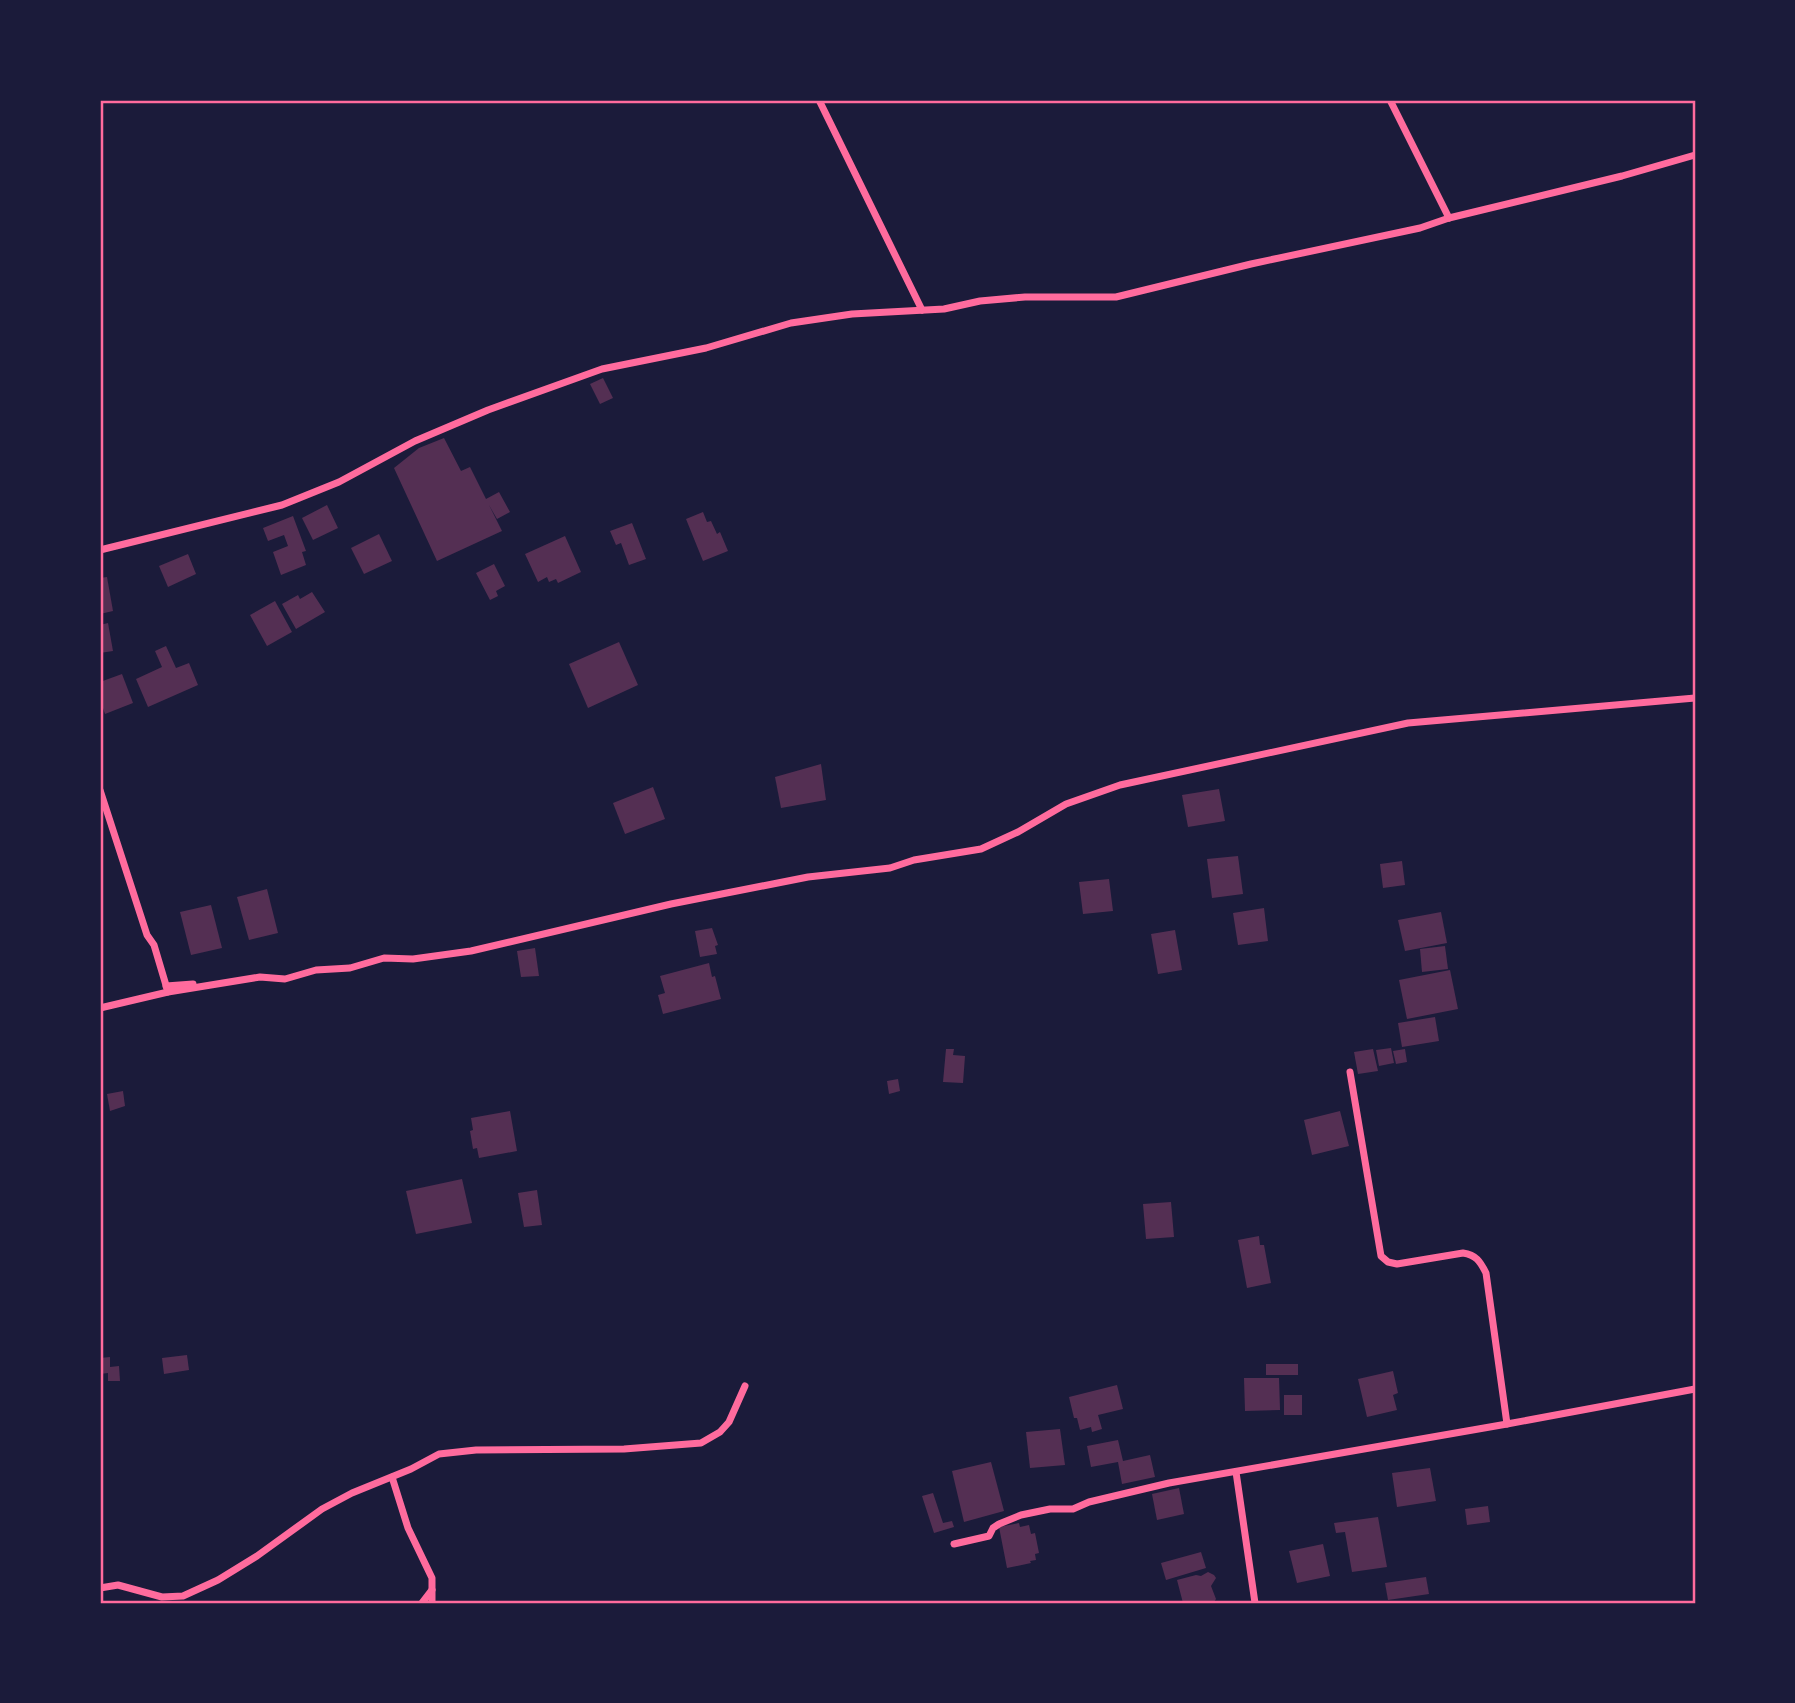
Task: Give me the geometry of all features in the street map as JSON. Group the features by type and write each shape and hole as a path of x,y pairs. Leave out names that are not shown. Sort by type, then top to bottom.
{"street":[{"path":"819,100 922,310"},
{"path":"1390,100 1449,218"},
{"path":"100,550 282,505 339,482 415,441 488,410 602,369 705,348 791,323 852,314 944,309 980,301 1025,297 1116,297 1251,264 1420,229 1449,218 1622,176 1695,155"},
{"path":"100,1008 167,989 260,977 285,979 316,970 350,968 384,958 413,959 471,951 671,904 808,877 890,868 914,860 981,849 1018,832 1066,804 1120,785 1408,723 1695,698"},
{"path":"100,790 167,989"},
{"path":"1350,1072 1381,1256 1388,1262 1397,1264 1463,1252 1473,1254 1480,1261 1486,1273 1507,1424"},
{"path":"100,1588 118,1586 162,1598 183,1596 218,1580 352,1493 439,1454 456,1451 624,1449 701,1443 720,1432 729,1422 745,1386"},
{"path":"954,1544 989,1536 999,1524 1021,1515 1050,1509 1073,1509 1089,1502 1169,1483 1695,1389"},
{"path":"1236,1472 1255,1603"},
{"path":"392,1477 408,1528 432,1578 432,1603"},
{"path":"422,1603 432,1590"}],"building":[{"path":"603,378 613,398 600,404 590,384"},
{"path":"444,438 461,471 470,467 486,499 499,492 510,512 497,519 489,505 502,531 437,561 394,468 419,448"},
{"path":"327,505 338,528 313,540 302,518"},
{"path":"703,512 717,534 720,532 728,551 703,561 686,519"},
{"path":"293,516 306,551 302,552 306,565 281,575 273,552 288,546 284,535 268,541 263,528"},
{"path":"632,523 646,559 629,565 621,543 616,545 610,531"},
{"path":"379,534 392,561 364,574 351,548"},
{"path":"565,536 581,572 558,583 556,579 549,582 547,577 538,582 525,554"},
{"path":"188,554 196,574 168,587 159,566"},
{"path":"494,564 505,586 496,591 498,596 490,600 476,573"},
{"path":"107,577 113,611 100,614 100,578"},
{"path":"312,592 325,612 296,629 282,604 298,595 300,599"},
{"path":"275,601 292,632 267,646 250,615"},
{"path":"108,623 113,651 100,653 100,625"},
{"path":"619,642 638,685 588,708 569,664"},
{"path":"166,646 176,668 189,663 198,685 148,707 136,679 162,667 155,651"},
{"path":"122,674 133,703 105,714 100,699 100,682"},
{"path":"821,764 826,800 781,808 775,777"},
{"path":"653,787 665,819 625,834 613,803"},
{"path":"1219,789 1225,821 1188,827 1182,795"},
{"path":"1238,856 1243,894 1212,898 1207,859"},
{"path":"1402,861 1405,885 1383,888 1380,864"},
{"path":"1109,879 1113,911 1083,914 1079,882"},
{"path":"267,889 278,933 249,940 237,897"},
{"path":"211,905 222,948 191,955 180,912"},
{"path":"1264,908 1268,941 1238,945 1233,913"},
{"path":"1441,912 1447,943 1405,951 1398,920"},
{"path":"712,928 718,945 715,946 717,954 700,957 695,931"},
{"path":"1175,930 1182,970 1158,974 1151,934"},
{"path":"1445,946 1448,969 1422,972 1420,949"},
{"path":"535,948 539,976 521,977 517,951"},
{"path":"709,963 721,999 663,1014 658,995 665,993 660,976"},
{"path":"1450,970 1458,1009 1407,1019 1399,980"},
{"path":"1435,1017 1439,1041 1402,1047 1398,1023"},
{"path":"1391,1048 1394,1063 1379,1066 1376,1050"},
{"path":"946,1049 954,1049 953,1055 965,1056 963,1083 943,1082"},
{"path":"1373,1049 1378,1071 1358,1074 1354,1052"},
{"path":"1405,1049 1407,1062 1396,1064 1393,1051"},
{"path":"898,1079 900,1091 889,1094 887,1081"},
{"path":"123,1091 125,1106 110,1111 107,1094"},
{"path":"510,1111 517,1151 479,1158 477,1148 473,1149 471,1118"},
{"path":"1340,1111 1349,1146 1312,1155 1304,1120"},
{"path":"462,1179 472,1223 416,1234 406,1191"},
{"path":"537,1190 542,1225 524,1227 518,1193"},
{"path":"1171,1202 1174,1237 1146,1239 1143,1204"},
{"path":"1259,1236 1260,1245 1264,1245 1271,1283 1247,1288 1238,1240"},
{"path":"187,1355 189,1370 164,1374 162,1358"},
{"path":"110,1357 110,1367 119,1366 120,1381 108,1381 108,1373 100,1374 100,1358"},
{"path":"1266,1364 1298,1364 1298,1375 1266,1375"},
{"path":"1393,1371 1398,1393 1393,1395 1397,1410 1367,1417 1358,1379"},
{"path":"1244,1378 1279,1378 1280,1410 1245,1411"},
{"path":"1117,1385 1123,1409 1098,1415 1102,1429 1092,1432 1091,1427 1080,1430 1069,1397"},
{"path":"1284,1395 1302,1395 1302,1415 1284,1415"},
{"path":"1060,1429 1065,1465 1030,1468 1026,1432"},
{"path":"1118,1440 1123,1461 1150,1455 1155,1477 1122,1484 1118,1462 1091,1467 1087,1446"},
{"path":"991,1462 1004,1511 964,1522 952,1471"},
{"path":"1430,1468 1436,1501 1397,1507 1392,1473"},
{"path":"1179,1488 1184,1514 1157,1520 1152,1494"},
{"path":"933,1493 943,1523 952,1521 954,1527 934,1533 922,1496"},
{"path":"1488,1506 1490,1522 1467,1525 1465,1509"},
{"path":"1378,1517 1387,1567 1352,1572 1345,1532 1336,1533 1334,1523"},
{"path":"1019,1523 1020,1527 1029,1525 1031,1534 1035,1533 1039,1553 1035,1554 1036,1560 1030,1561 1031,1563 1007,1568 999,1527"},
{"path":"1323,1544 1330,1576 1297,1583 1289,1551"},
{"path":"1201,1552 1206,1568 1166,1580 1161,1563"},
{"path":"1208,1572 1216,1578 1211,1586 1216,1599 1214,1602 1183,1603 1177,1580 1201,1576"},
{"path":"1426,1577 1429,1594 1388,1600 1385,1583"}]}
